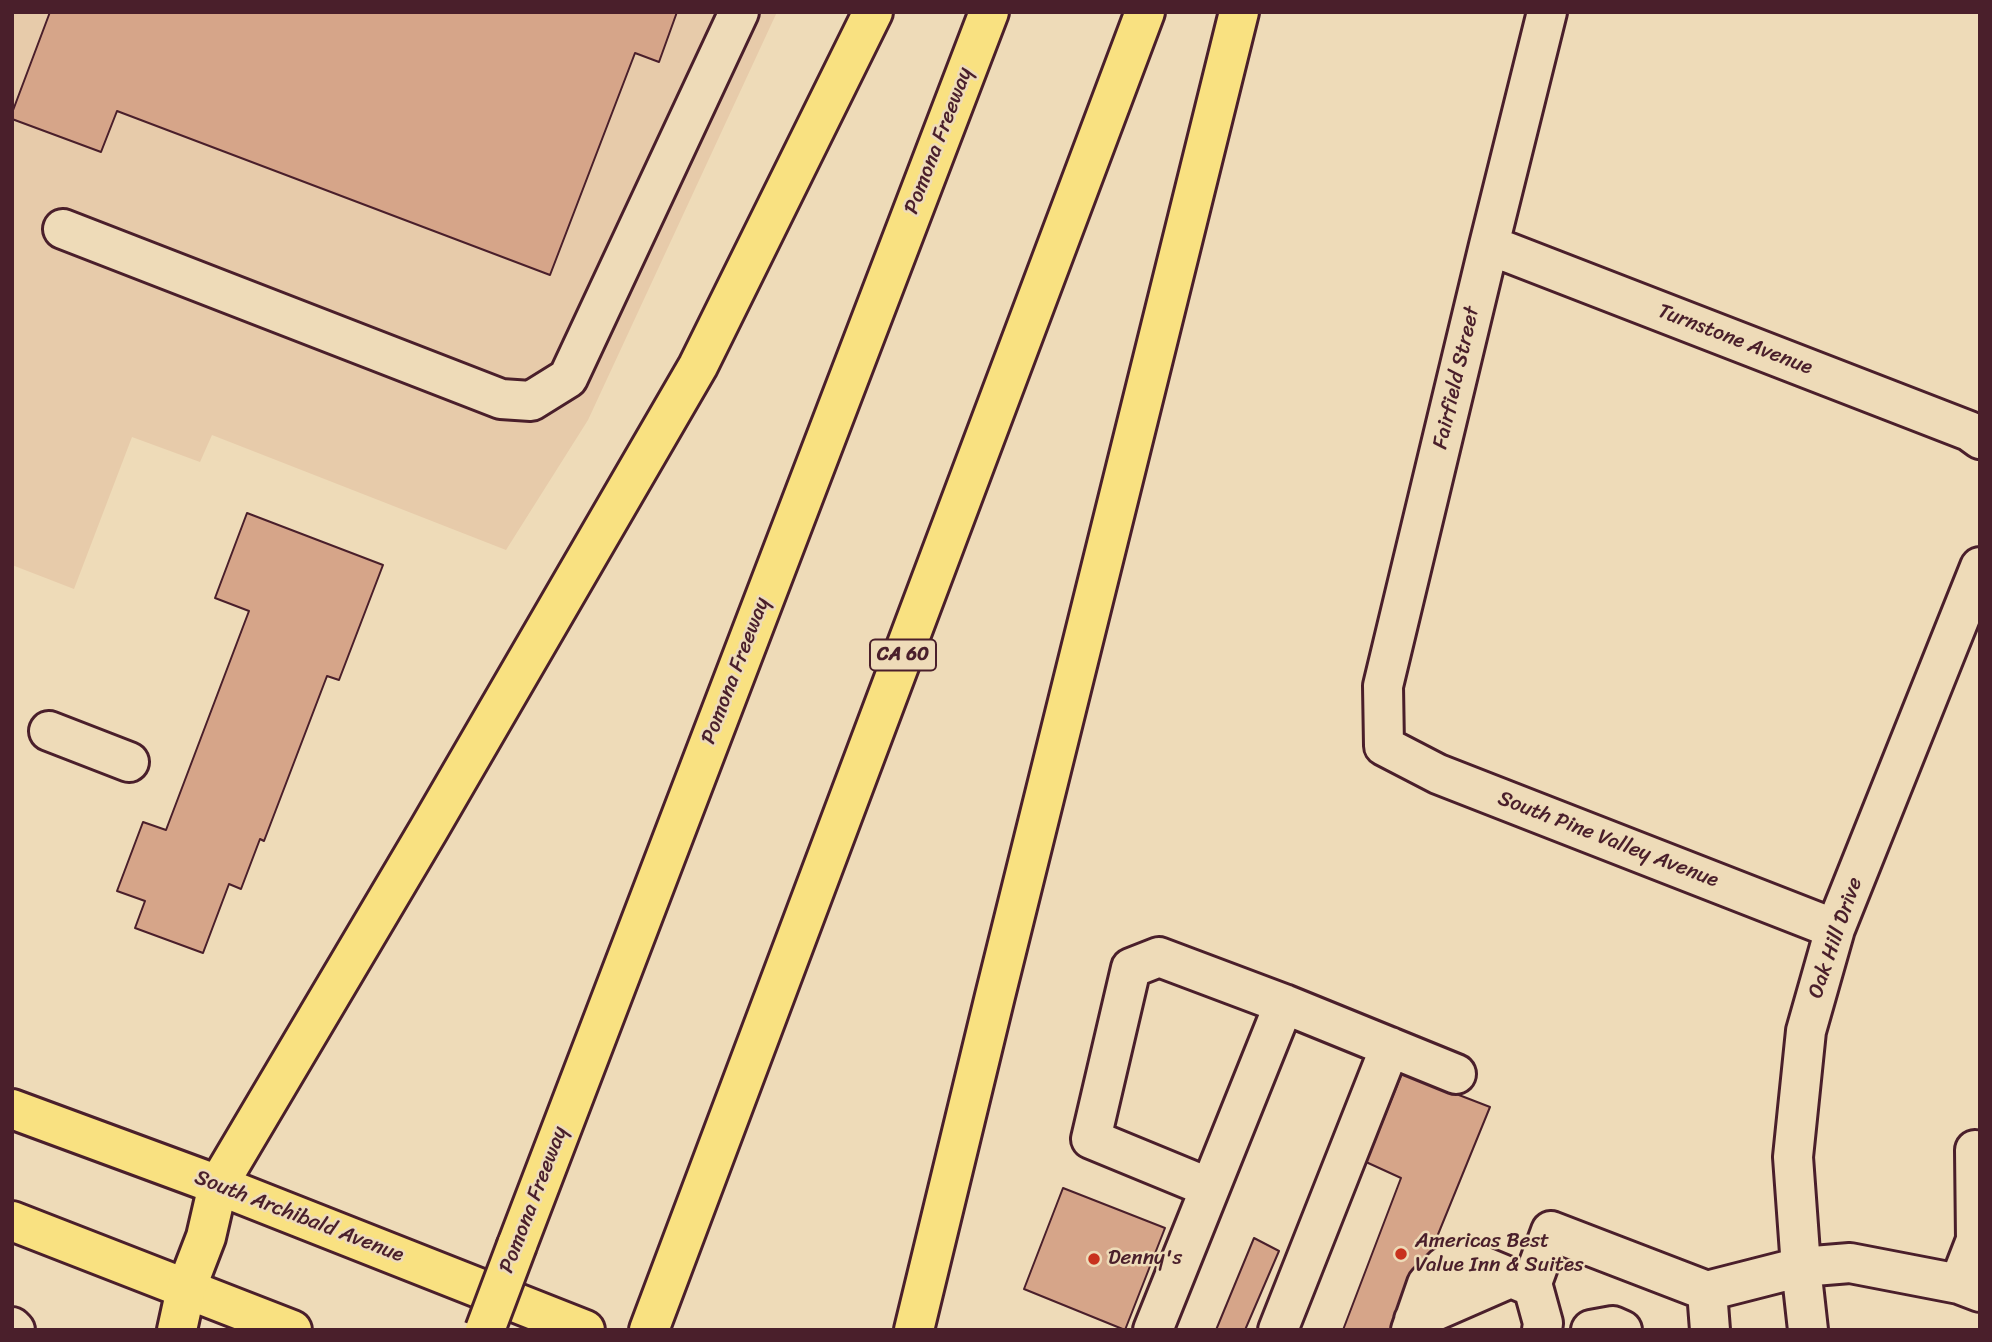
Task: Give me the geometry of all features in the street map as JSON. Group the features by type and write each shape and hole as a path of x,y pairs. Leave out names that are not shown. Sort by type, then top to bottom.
{"main road":[{"path":"177,1330 186,1289 205,1237 218,1185 698,366 873,12"},
{"name":"Pomona Freeway","path":"485,1330 989,12"},
{"name":"CA 60","path":"655,1314 1145,12"},
{"path":"914,1330 1239,12"},
{"name":"South Archibald Avenue","path":"12,1109 218,1185 585,1330"},
{"path":"12,1221 292,1330"}],"street":[{"path":"63,229 501,399 531,401 568,378 739,12"},
{"name":"Fairfield Street","path":"1384,746 1383,686 1547,12"},
{"name":"Turnstone Avenue","path":"1489,245 1969,431 1980,439"},
{"name":"Oak Hill Drive","path":"1808,1330 1793,1157 1806,1031 1835,929 1980,568"},
{"path":"49,731 129,762"},
{"name":"South Pine Valley Avenue","path":"1384,746 1438,774 1835,929"},
{"path":"1210,1188 1091,1139 1130,968 1159,957 1456,1073"},
{"path":"1153,1330 1283,1004"},
{"path":"1278,1330 1391,1047"},
{"path":"1413,1325 1427,1284 1445,1266 1468,1260 1522,1282 1532,1283 1551,1231 1707,1292 1801,1268 1850,1263 1969,1288 1976,1240 1975,1150"},
{"path":"1522,1282 1543,1323 1542,1330"},
{"path":"1707,1292 1710,1330"},
{"path":"1591,1330 1613,1326 1622,1330"}],"shaded area":[{"path":"12,12 777,12 588,420 506,550 212,435 200,462 132,437 74,589 12,565"}],"building":[{"path":"50,12 677,12 659,62 635,53 550,275 117,111 101,152 12,119"},
{"path":"247,513 383,565 339,680 327,676 264,841 260,839 241,889 229,884 203,953 135,928 145,901 117,891 143,822 166,830 249,611 215,598"},
{"name":"Americas Best Value Inn & Suites","path":"1402,1073 1490,1107 1399,1330 1343,1330 1401,1178 1366,1162"},
{"name":"Denny's","path":"1063,1188 1165,1228 1125,1330 1024,1289"},
{"path":"1254,1238 1279,1251 1245,1330 1216,1330"}],"place":[{"name":"Americas Best Value Inn & Suites","path":"1401,1254"},
{"name":"Denny's","path":"1094,1259"}]}
